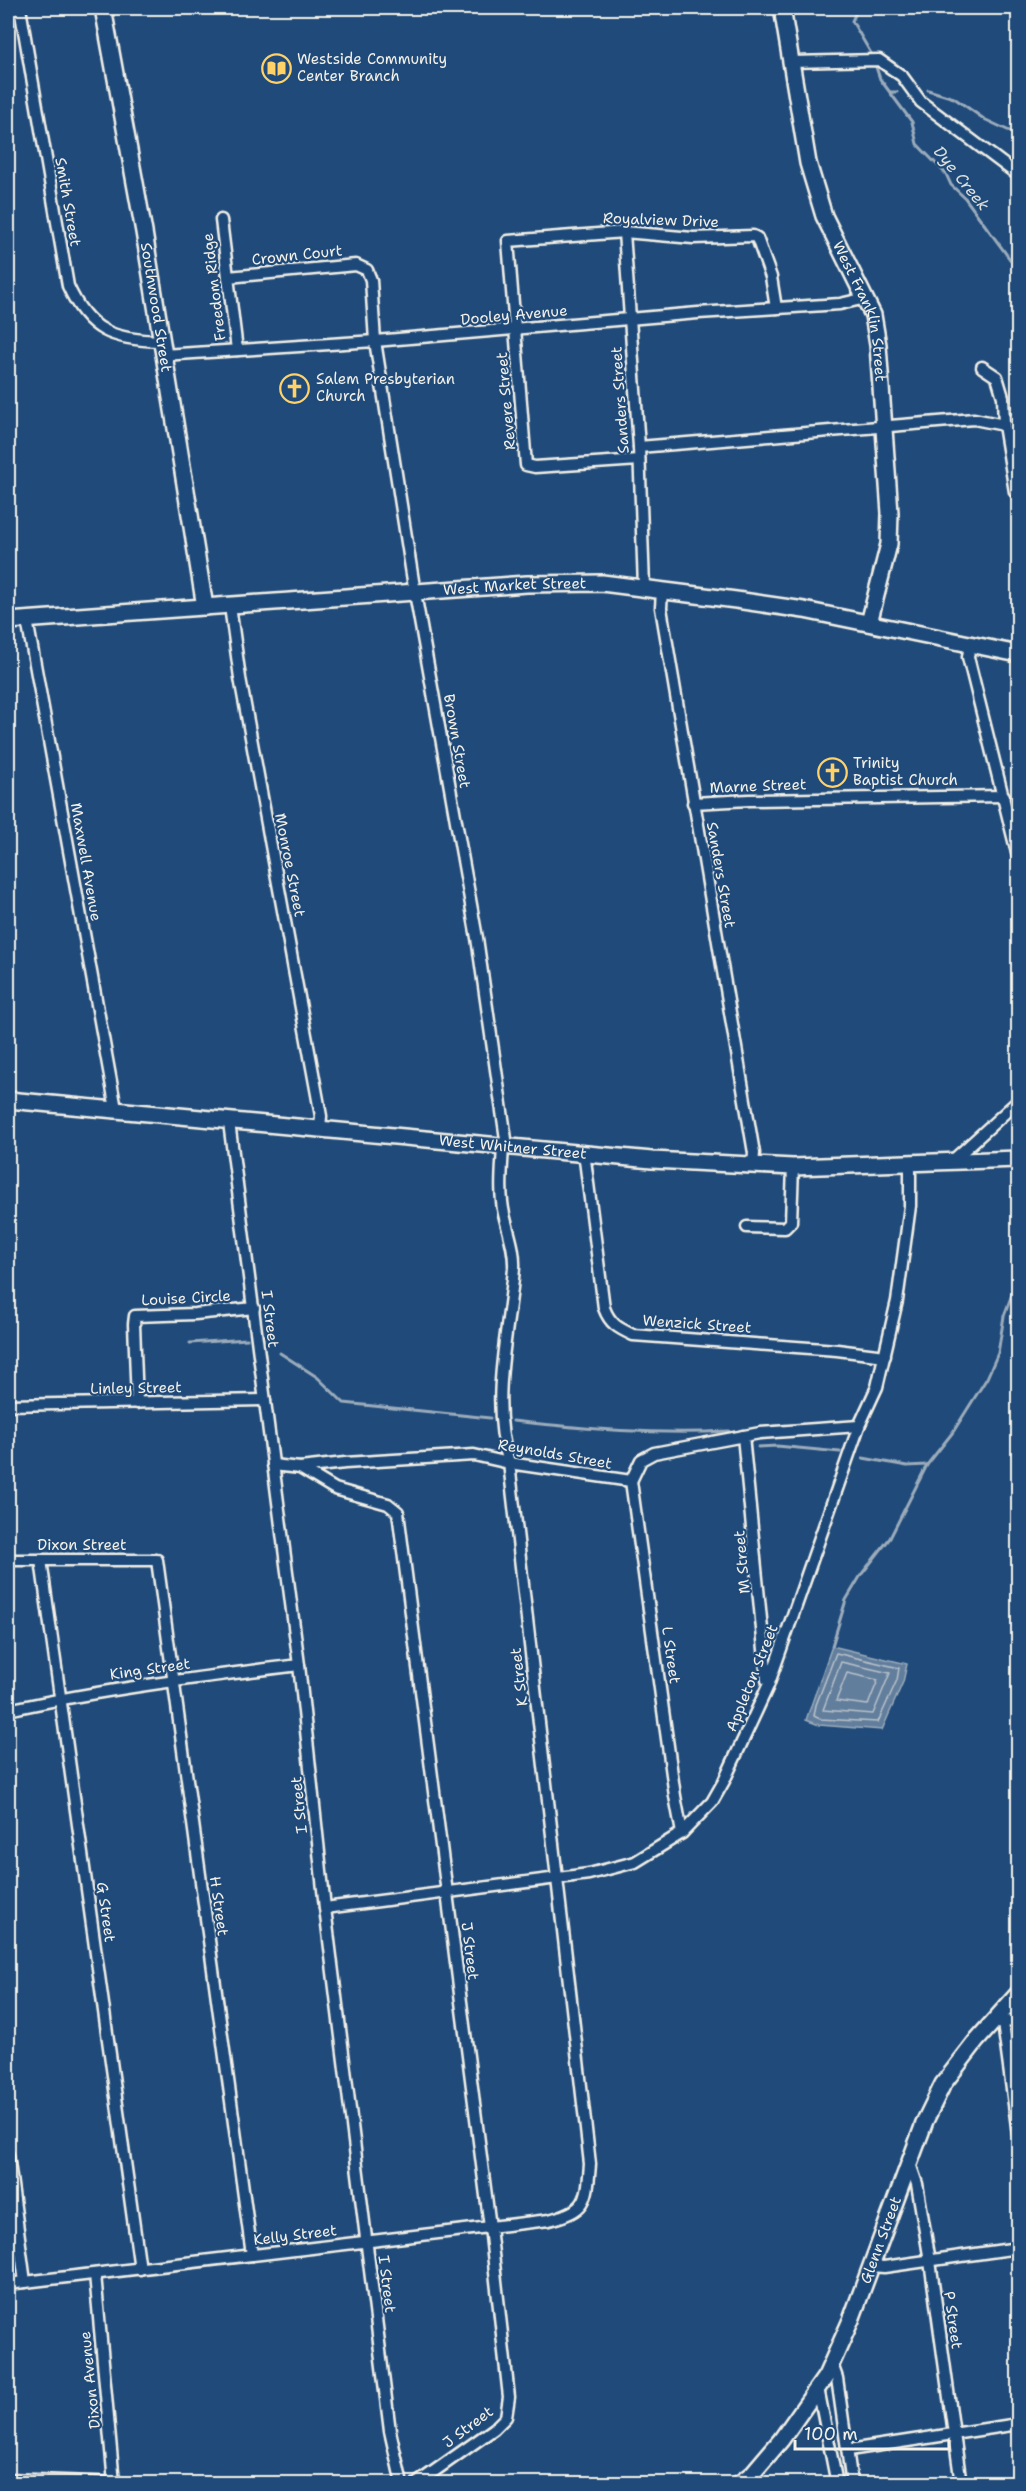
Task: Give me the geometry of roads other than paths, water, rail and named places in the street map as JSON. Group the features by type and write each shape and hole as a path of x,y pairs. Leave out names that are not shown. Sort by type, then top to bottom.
{"street":[{"name":"Smith Street","path":"20,8 68,286 76,305 94,324 112,336 162,348"},
{"name":"Southwood Street","path":"103,8 205,607"},
{"name":"West Franklin Street","path":"782,8 808,163 824,216 873,315 878,345 890,513 889,544 869,623"},
{"path":"791,62 879,60 902,76 921,102 1018,175"},
{"name":"Freedom Ridge","path":"221,220 237,350"},
{"name":"Royalview Drive","path":"515,330 508,241 624,232 693,238 753,236 757,238 771,277 776,308"},
{"name":"Sanders Street","path":"624,232 639,447 644,587"},
{"name":"Crown Court","path":"228,277 356,265 367,270 370,280 375,341"},
{"name":"Dooley Avenue","path":"162,348 237,350 375,341 840,304 866,298"},
{"name":"Revere Street","path":"515,330 526,465 535,467 639,460"},
{"name":"Brown Street","path":"375,341 415,593 477,939 505,1146"},
{"path":"982,367 997,377 1004,397 1004,425 1015,492"},
{"path":"639,447 974,419 1004,425"},
{"name":"West Market Street","path":"8,621 568,582 644,587 804,610 1018,654"},
{"name":"Sanders Street","path":"662,590 661,608 754,1154 753,1166"},
{"name":"Monroe Street","path":"230,606 240,678 321,1116 320,1129"},
{"name":"Maxwell Avenue","path":"27,620 116,1109"},
{"path":"970,644 968,657 1018,856"},
{"name":"Marne Street","path":"693,803 1004,796"},
{"name":"West Whitner Street","path":"8,1100 652,1160 753,1166 951,1163 1018,1159"},
{"path":"951,1163 1018,1101"},
{"name":"I Street","path":"229,1122 299,1665 325,1908 390,2431 402,2484"},
{"name":"K Street","path":"505,1146 501,1192 514,1267 503,1349 499,1419 502,1442 509,1463 590,2164 588,2186 582,2205"},
{"name":"Wenzick Street","path":"584,1152 604,1308 609,1320 618,1328 633,1335 837,1350 885,1356"},
{"name":"Appleton Street","path":"325,1908 620,1868 635,1862 682,1833 712,1802 768,1686 859,1426 877,1387 897,1301 910,1206 910,1164"},
{"path":"747,1227 785,1228 791,1222 793,1167"},
{"name":"Louise Circle","path":"137,1403 135,1316 195,1314 254,1308"},
{"name":"Linley Street","path":"8,1405 266,1400"},
{"name":"Reynolds Street","path":"300,1468 345,1462 474,1455 509,1463 632,1481 640,1460 654,1453 743,1436 859,1426"},
{"name":"M Street","path":"743,1436 768,1686"},
{"name":"J Street","path":"273,1465 300,1468 335,1489 388,1504 398,1512 490,2227 509,2397 506,2417 494,2429 416,2484"},
{"name":"L Street","path":"632,1481 682,1833"},
{"name":"Dixon Street","path":"8,1560 157,1560"},
{"name":"G Street","path":"41,1560 140,2269"},
{"name":"H Street","path":"157,1560 252,2255"},
{"name":"King Street","path":"8,1710 61,1698 172,1680 299,1665"},
{"name":"Glenn Street","path":"739,2484 752,2474 781,2440 832,2364 909,2161 943,2084 998,2023 1018,1994"},
{"path":"1018,2020 998,2023 1018,2134"},
{"path":"8,2155 25,2282"},
{"name":"P Street","path":"909,2161 917,2184 930,2261 961,2484"},
{"name":"Kelly Street","path":"8,2284 549,2220 575,2212 582,2205"},
{"path":"871,2266 884,2267 1018,2248"},
{"name":"Dixon Avenue","path":"95,2274 114,2483"},
{"path":"832,2364 837,2378 852,2484"},
{"path":"818,2388 837,2484"},
{"path":"849,2450 1018,2424"},
{"path":"8,2479 122,2484"}],"water":[{"path":"832,1646 907,1664 903,1682 882,1730 819,1725 806,1720"}],"waterway":[{"name":"Dye Creek","path":"858,8 852,21 872,55"},
{"name":"Dye Creek","path":"876,67 880,79 912,122 917,144 946,174 951,185 965,198 1018,270"},
{"path":"928,90 954,98 984,119 1018,135"},
{"name":"Dye Creek","path":"890,92 897,92"},
{"path":"832,1646 846,1600 861,1575 890,1538 927,1465 953,1432 987,1378 998,1353 1004,1316 1018,1278"},
{"path":"190,1343 247,1339"},
{"path":"280,1353 317,1377 344,1403 490,1418"},
{"path":"513,1421 621,1430 729,1431"},
{"path":"758,1447 777,1446 840,1452"},
{"path":"863,1458 907,1466 927,1465"}],"place":[{"name":"Westside Community Center Branch","path":"276,68"},
{"name":"Salem Presbyterian Church","path":"295,388"},
{"name":"Trinity Baptist Church","path":"832,772"}]}
